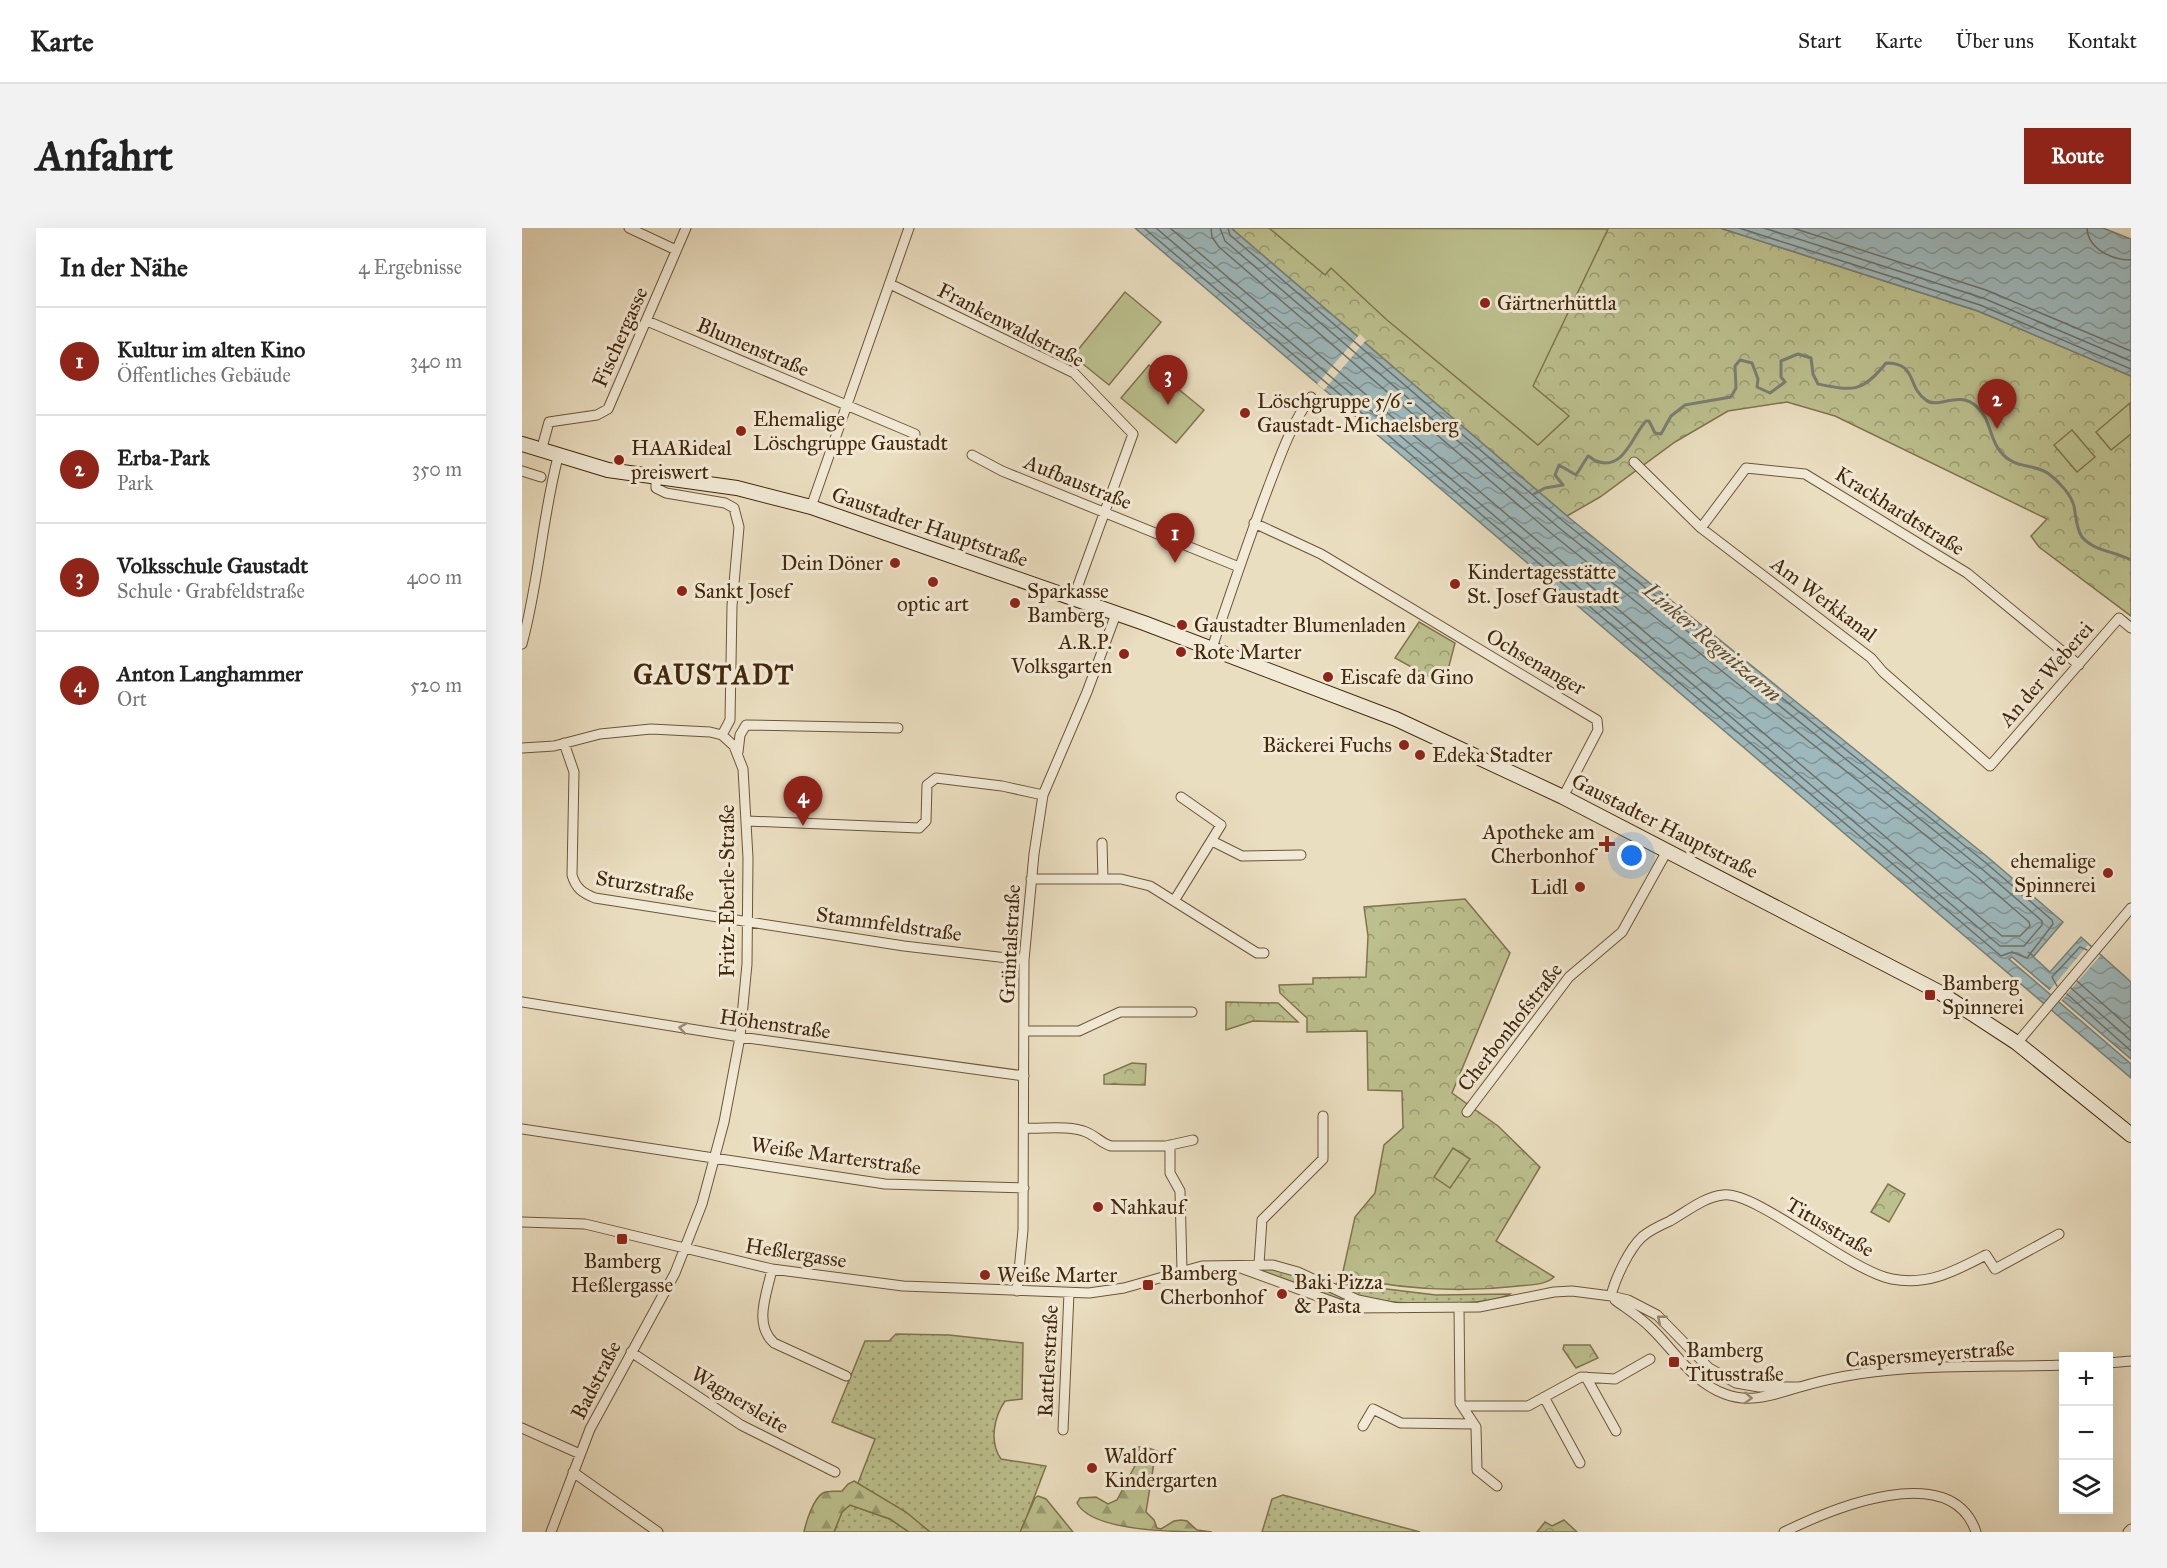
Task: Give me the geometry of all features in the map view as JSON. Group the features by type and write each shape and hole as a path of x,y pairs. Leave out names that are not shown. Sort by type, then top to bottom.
{"street":[{"path":"629,228 676,250"},
{"name":"Fischergasse","path":"541,451 549,422 599,414 608,409 686,228"},
{"path":"811,507 909,228"},
{"name":"Frankenwaldstraße","path":"890,284 1074,373 1133,434 1104,512"},
{"name":"Blumenstraße","path":"647,321 846,405"},
{"path":"1212,648 1254,523 1282,452 1302,409 1311,397"},
{"path":"846,405 915,434"},
{"name":"Gaustadter Hauptstraße","path":"522,444 608,470 739,489 811,507 1212,648 1378,711 1563,797 1939,992 2017,1043 2131,1135"},
{"name":"Aufbaustraße","path":"972,455 1002,471 1239,567"},
{"path":"522,644 536,587 549,497 558,456"},
{"name":"Am Werkkanal","path":"1634,462 1701,528 1871,657 1883,672 1990,766"},
{"name":"Krackhardtstraße","path":"1701,528 1746,468 1805,474 1967,573 2079,665"},
{"path":"522,471 541,477"},
{"path":"656,477 656,488 666,493 725,503 733,506 736,512 739,527 732,606 733,668 729,725 722,735"},
{"path":"1073,599 1104,512"},
{"name":"Ochsenanger","path":"1254,523 1321,554 1597,720 1598,730 1563,797"},
{"name":"Grüntalstraße","path":"1017,1291 1023,1230 1024,1188 1024,960 1031,879 1043,795 1087,692 1116,614"},
{"name":"An der Weberei","path":"1990,766 2119,618 2131,628"},
{"path":"729,725 898,728"},
{"path":"738,752 740,735 746,725"},
{"path":"522,748 564,743 600,734 651,729 700,731 722,735 738,752"},
{"name":"Sturzstraße","path":"564,743 574,771 572,875 576,887 583,894 595,898 748,921"},
{"name":"Fritz-Eberle-Straße","path":"686,1250 715,1157 741,1037 748,921 747,821 743,769 738,752"},
{"path":"747,821 919,828 926,821 927,785 936,778 1002,786 1043,795"},
{"path":"1174,901 1221,825 1181,797"},
{"path":"1212,841 1242,856 1301,855"},
{"path":"1102,843 1103,879"},
{"name":"Cherbonhofstraße","path":"1467,1112 1569,977 1622,932 1667,851"},
{"path":"1031,879 1103,879 1131,881 1150,886 1257,953 1264,953"},
{"path":"2017,1043 2045,1007 2131,908"},
{"name":"Stammfeldstraße","path":"748,921 904,946 1024,960"},
{"name":"Höhenstraße","path":"522,1002 741,1037 1024,1076"},
{"path":"1024,1031 1079,1031 1120,1012 1192,1012"},
{"path":"1260,1264 1262,1220 1323,1160 1323,1116"},
{"path":"1024,1128 1076,1129 1088,1132 1102,1144 1111,1146 1170,1145 1193,1140"},
{"name":"Weiße Marterstraße","path":"522,1129 885,1184 1024,1188"},
{"path":"1170,1145 1170,1173 1179,1191 1182,1270"},
{"name":"Titusstraße","path":"1611,1296 1613,1287 1641,1238 1710,1199 1724,1194 1746,1199 1839,1254 1891,1279 1908,1281 1940,1278 1986,1255 1995,1269 2059,1234"},
{"name":"Heßlergasse","path":"522,1222 585,1224 772,1269 903,1286 1069,1293"},
{"name":"Badstraße","path":"551,1532 580,1454 686,1250"},
{"name":"Caspersmeyerstraße","path":"1069,1293 1111,1291 1182,1270 1260,1264 1286,1268 1358,1300 1397,1308"},
{"name":"Caspersmeyerstraße","path":"1230,1265 1289,1284 1338,1306 1360,1309 1496,1305 1554,1292 1572,1291 1611,1296 1628,1300 1657,1315 1709,1368 1727,1379 1759,1388 1799,1387"},
{"path":"772,1269 762,1321 767,1336 774,1343 846,1376"},
{"name":"Rattlerstraße","path":"1063,1430 1069,1293"},
{"name":"Caspersmeyerstraße","path":"1611,1296 1640,1318 1694,1374 1714,1389 1737,1397 1760,1398 1851,1375 1892,1370 2059,1365"},
{"path":"1459,1307 1460,1403 1474,1424 1477,1470 1497,1486"},
{"name":"Wagnersleite","path":"631,1352 741,1425 835,1472"},
{"path":"1462,1406 1528,1406 1581,1377 1615,1379 1650,1359"},
{"path":"2113,1363 2131,1361"},
{"path":"1586,1377 1616,1431"},
{"path":"1544,1397 1580,1463"},
{"path":"1363,1426 1373,1408 1401,1423 1474,1424"},
{"path":"522,1428 580,1454"},
{"path":"573,1472 658,1532"},
{"path":"1785,1532 1833,1510 1920,1492 1937,1495 1950,1501 1968,1516 1976,1532"}],"green space":[{"path":"1231,228 1720,228 1978,311 2131,376 2131,616 2039,547 2031,536 2047,519 1835,416 1787,402 1728,411 1675,442 1600,497 1567,516"},
{"path":"1269,228 1608,229 1533,386 1569,416 1538,445 1387,320 1331,268 1325,275"},
{"path":"1125,292 1161,322 1109,385 1073,356"},
{"path":"1149,365 1204,410 1176,443 1121,398"},
{"path":"2130,403 2131,434 2111,450 2096,432"},
{"path":"2072,430 2095,457 2077,472 2054,445"},
{"path":"1419,622 1455,643 1444,685 1395,658"},
{"path":"1465,899 1510,953 1452,1093 1498,1126 1540,1167 1496,1241 1554,1277 1547,1282 1533,1285 1452,1290 1409,1287 1342,1276 1355,1217 1375,1193 1384,1145 1403,1128 1402,1091 1368,1090 1367,1031 1307,1032 1307,1018 1280,993 1279,985 1313,984 1313,978 1366,977 1368,936 1364,907"},
{"path":"1226,1002 1278,1003 1298,1022 1253,1021 1226,1030"},
{"path":"1132,1063 1146,1064 1145,1085 1104,1084 1104,1075"},
{"path":"1453,1148 1470,1159 1450,1188 1434,1177"},
{"path":"1888,1184 1905,1194 1889,1222 1871,1212"},
{"path":"1267,1267 1301,1277 1297,1285 1262,1271"},
{"path":"1308,1280 1357,1303 1356,1306 1304,1288"},
{"path":"1337,1283 1436,1295 1510,1294 1500,1298 1465,1303 1404,1303 1365,1298 1335,1286"},
{"path":"896,1334 949,1335 1023,1343 1022,1399 1005,1401 998,1414 994,1430 995,1445 1001,1459 1046,1466 1021,1532 930,1532 897,1507 868,1492 858,1483 875,1439 832,1422 865,1341 889,1341"},
{"path":"1564,1345 1590,1345 1598,1358 1576,1368 1563,1349"},
{"path":"1137,1447 1146,1447 1172,1457 1169,1463 1154,1463 1146,1512 1154,1520 1157,1528 1161,1529 1174,1521 1181,1520 1187,1521 1197,1530 1212,1532 1178,1532 1117,1525 1086,1513 1077,1503 1080,1498 1096,1497 1108,1504 1117,1500 1139,1458"},
{"path":"854,1481 906,1512 930,1532 909,1532 890,1519 850,1505 842,1512 834,1532 804,1532 810,1511 819,1496 827,1492 842,1491"},
{"path":"1283,1495 1420,1532 1262,1532 1272,1499"},
{"path":"1038,1496 1046,1499 1073,1532 1020,1532"},
{"path":"850,1505 890,1519 909,1532 834,1532 842,1512"},
{"path":"1564,1520 1577,1532 1537,1532 1545,1522 1552,1526"}],"water":[{"name":"Linker Regnitzarm","path":"1135,228 1231,228 1567,516 1990,859 2063,922 2034,956 2028,952 2050,972 2081,937 2131,982 2131,1059 2012,957 2009,959 2131,1064 2131,1078"},
{"path":"1720,228 2103,228 2131,239 2131,376 1978,311"}],"pier":[{"path":"1360,334 1366,340 1324,390 1317,384"},
{"path":"2088,945 2100,956 2061,1001 2049,991"}],"waterway":[{"path":"1534,494 1545,488 1563,485 1555,475 1559,465 1576,475 1588,456 1606,463 1621,457 1646,421 1649,421 1655,433 1661,434 1671,416 1685,405 1731,397 1736,388 1735,366 1740,360 1752,363 1758,379 1757,387 1770,393 1785,382 1781,377 1781,361 1798,354 1811,358 1813,374 1818,384 1840,388 1863,385 1886,363 1896,364 1907,371 1926,400 1936,403 1963,400 1977,407 1985,417 1996,446 2006,457 2018,464 2043,471 2064,488 2074,506 2077,526 2087,542 2131,560"}],"place":[{"name":"Gärtnerhüttla","path":"1485,303"},
{"name":"Volksschule Gaustadt","path":"1168,405"},
{"name":"Löschgruppe 5/6 - Gaustadt-Michaelsberg","path":"1245,413"},
{"name":"Erba-Park","path":"1997,429"},
{"name":"Ehemalige Löschgruppe Gaustadt","path":"741,431"},
{"name":"HAARideal preiswert","path":"619,460"},
{"name":"Dein Döner","path":"895,563"},
{"name":"Kultur im alten Kino","path":"1175,563"},
{"name":"optic art","path":"933,582"},
{"name":"Kindertagesstätte St. Josef Gaustadt","path":"1455,584"},
{"name":"Sankt Josef","path":"682,591"},
{"name":"Sparkasse Bamberg","path":"1015,603"},
{"name":"Gaustadter Blumenladen","path":"1182,625"},
{"name":"Rote Marter","path":"1181,652"},
{"name":"A.R.P. Volksgarten","path":"1124,654"},
{"name":"Eiscafe da Gino","path":"1328,677"},
{"name":"Bäckerei Fuchs","path":"1404,745"},
{"name":"Edeka Stadter","path":"1420,755"},
{"name":"Anton Langhammer","path":"803,826"},
{"name":"Apotheke am Cherbonhof","path":"1607,844"},
{"name":"ehemalige Spinnerei","path":"2108,873"},
{"name":"Lidl","path":"1580,887"},
{"name":"Bamberg Spinnerei","path":"1930,995"},
{"name":"Nahkauf","path":"1098,1207"},
{"name":"Bamberg Heßlergasse","path":"622,1239"},
{"name":"Weiße Marter","path":"985,1275"},
{"name":"Bamberg Cherbonhof","path":"1148,1285"},
{"name":"Baki Pizza & Pasta","path":"1282,1294"},
{"name":"Bamberg Titusstraße","path":"1674,1362"},
{"name":"Waldorf Kindergarten","path":"1092,1468"}],"district":[{"name":"GAUSTADT","path":"714,675"}]}
